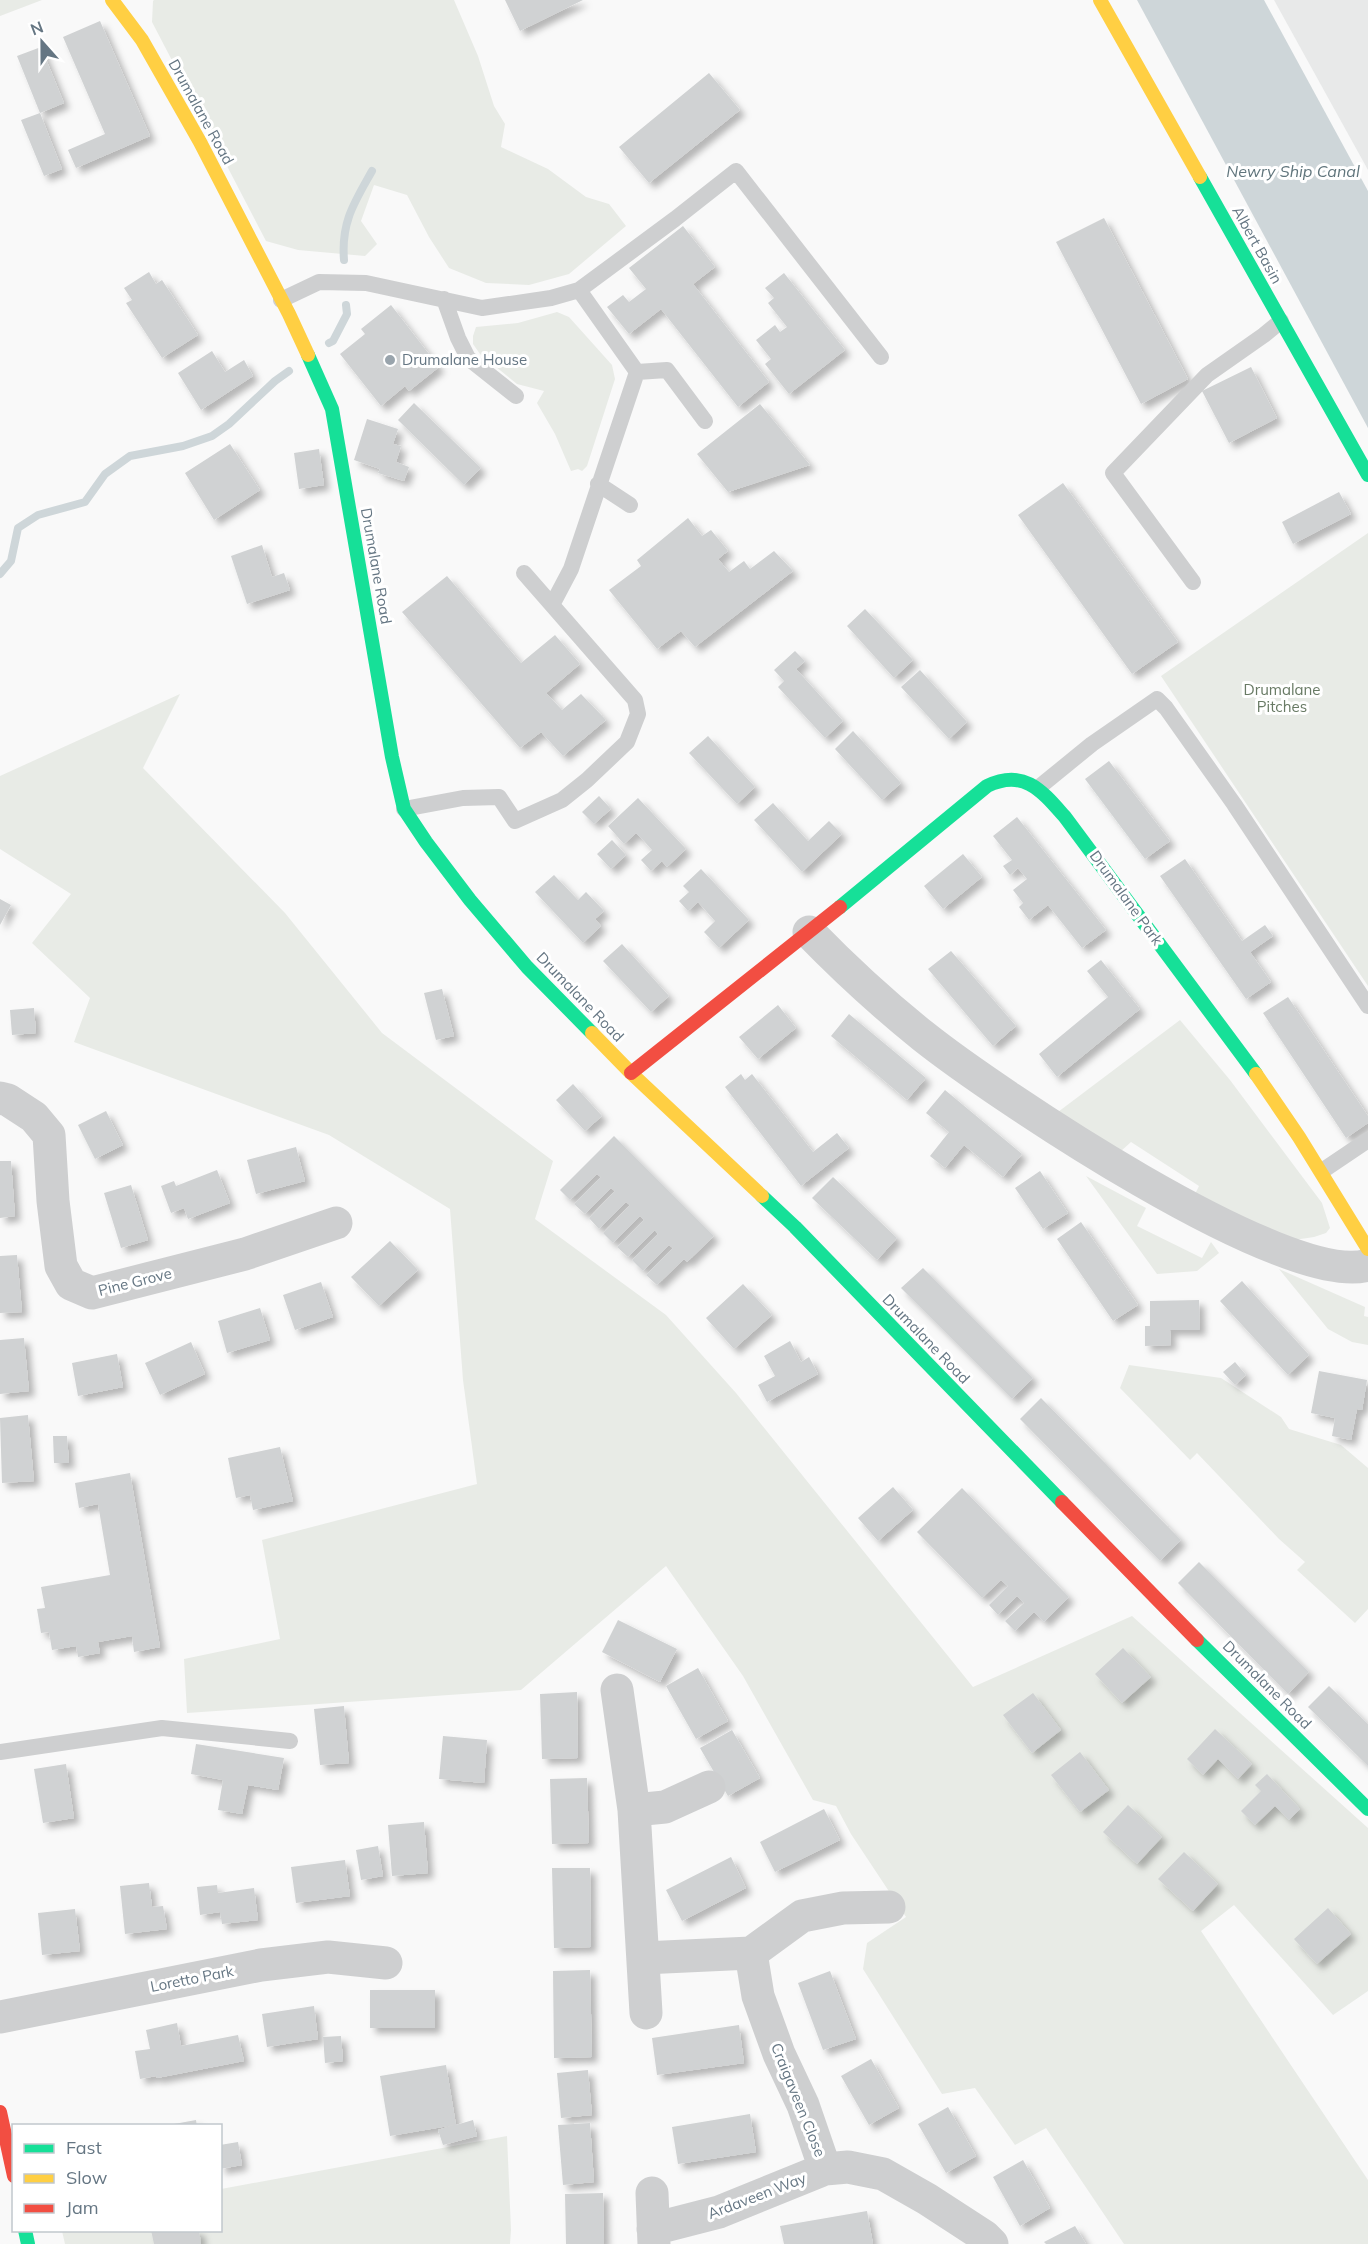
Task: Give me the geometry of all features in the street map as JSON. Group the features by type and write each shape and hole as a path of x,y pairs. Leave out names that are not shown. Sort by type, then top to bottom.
{"main road":[{"name":"Drumalane Road","path":"112,0 142,40 205,151 281,300 332,409 392,757 404,809 426,842 470,900 527,967 631,1073 795,1227 1149,1592 1368,1809"},
{"name":"Albert Basin","path":"1100,0 1368,475"},
{"name":"Drumalane Park","path":"631,1073 809,932 987,786 1004,778 1022,781 1038,788 1087,845 1281,1108 1322,1171 1368,1249"},
{"path":"0,2112 12,2167"}],"street":[{"path":"809,932 924,1037 1044,1123 1214,1220 1272,1248 1327,1266 1368,1265"},
{"name":"Pine Grove","path":"0,1098 8,1100 34,1117 49,1135 53,1201 61,1266 71,1284 92,1293 245,1254 336,1223"},
{"path":"617,1690 634,1809 646,2013"},
{"path":"634,1809 665,1807 709,1787"},
{"path":"643,1958 751,1953 802,1916 843,1908 889,1907"},
{"name":"Craigaveen Close","path":"751,1953 758,1996 779,2054 803,2105 825,2169 848,2167 883,2174 927,2199 984,2236 992,2244"},
{"name":"Loretto Park","path":"0,2017 261,1965 328,1957 386,1963"},
{"name":"Ardaveen Way","path":"654,2237 825,2169"},
{"path":"652,2193 654,2237"}],"lane":[{"path":"281,300 319,282 366,283 482,308 551,298 579,290 736,171 880,357"},
{"path":"579,290 637,372"},
{"path":"444,299 468,358 516,396"},
{"path":"1193,582 1113,474 1207,375 1281,321"},
{"path":"637,372 667,370 705,421"},
{"path":"552,606 571,569 637,372"},
{"path":"598,484 630,505"},
{"path":"404,809 463,798 499,797 515,821 562,800 627,742 638,714 635,700 524,573"},
{"path":"1038,788 1092,744 1157,699 1166,708 1234,804 1368,1006"},
{"path":"1322,1171 1368,1140"},
{"path":"0,1752 162,1728 290,1741"}],"shaded area":[{"path":"1274,0 1368,0 1368,170"}],"green space":[{"path":"0,0 42,0 0,16"},
{"path":"154,0 454,0 478,56 494,106 505,124 501,147 548,169 586,197 609,204 626,226 569,274 529,285 486,283 449,268 429,237 407,195 374,185 361,221 377,244 365,256 298,250 266,241 152,22"},
{"path":"557,312 569,317 612,365 615,379 587,466 582,471 578,469 571,471 555,434 537,403 544,391 517,384 480,354 473,344 476,327 518,323"},
{"name":"Drumalane Pitches","path":"1368,533 1368,986 1161,676"},
{"path":"180,694 143,768 285,913 382,1033 553,1161 535,1219 666,1315 736,1393 973,1687 1132,1616 1368,1828 1368,1991 1333,2015 1234,1905 1201,1931 1368,2180 1368,2244 1124,2244 1046,2128 1015,2145 975,2088 942,2094 863,1969 867,1943 906,1917 851,1834 836,1806 813,1800 743,1676 666,1566 521,1690 187,1713 184,1659 280,1639 262,1540 477,1484 463,1380 450,1209 329,1135 74,1042 90,998 32,943 71,894 0,849 0,776"},
{"path":"1180,1020 1230,1080 1322,1203 1330,1228 1326,1233 1294,1240 1193,1198 1199,1186 1131,1142 1120,1152 1054,1115"},
{"path":"1086,1176 1146,1208 1137,1226 1202,1258 1211,1242 1219,1253 1197,1271 1157,1274"},
{"path":"1279,1269 1365,1307 1364,1316 1368,1317 1368,1345 1352,1342 1328,1329"},
{"path":"1129,1365 1221,1378 1281,1417 1289,1429 1341,1445 1368,1468 1368,1609 1355,1623 1297,1570 1305,1562 1279,1539 1197,1453 1190,1460 1120,1388"},
{"path":"507,2136 510,2244 65,2244 62,2232 222,2232 222,2189"}],"water":[{"name":"Newry Ship Canal","path":"1137,0 1264,0 1368,191 1368,428"}],"building":[{"path":"505,0 583,0 520,31"},
{"path":"100,21 150,136 76,168 68,150 105,134 63,37"},
{"path":"41,47 64,103 40,113 17,56"},
{"path":"709,73 740,110 649,183 619,147"},
{"path":"40,113 62,169 44,176 21,120"},
{"path":"1104,218 1188,379 1141,404 1056,242"},
{"path":"683,226 715,267 693,284 769,382 738,407 661,309 629,334 607,307 623,295 629,302 646,289 629,268"},
{"path":"149,272 156,284 162,280 198,335 162,358 126,303 132,300 124,288"},
{"path":"784,273 845,350 789,394 765,364 771,359 756,340 775,325 780,332 787,327 768,303 774,298 765,288"},
{"name":"Drumalane House","path":"391,305 439,367 409,391 405,386 381,406 340,354 365,334 361,329"},
{"path":"212,351 225,372 244,360 253,376 201,410 178,373"},
{"path":"1251,367 1277,418 1229,443 1202,391"},
{"path":"414,403 481,468 464,485 398,420"},
{"path":"760,404 810,465 728,492 697,454"},
{"path":"367,419 398,429 393,444 401,446 396,462 409,467 404,481 378,473 380,469 354,460"},
{"path":"230,444 260,490 214,520 185,473"},
{"path":"319,449 324,485 299,489 294,453"},
{"path":"1063,483 1178,642 1132,674 1018,515"},
{"path":"1339,492 1351,514 1293,544 1282,522"},
{"path":"688,518 702,536 711,530 728,551 718,559 729,572 744,561 750,569 774,551 793,571 695,647 681,631 657,649 609,590 641,566 637,560"},
{"path":"262,545 272,577 284,573 290,590 247,604 231,556"},
{"path":"447,576 521,663 555,635 580,664 546,693 562,710 581,694 606,720 563,756 541,732 520,748 402,612"},
{"path":"865,609 913,660 894,678 847,626"},
{"path":"795,651 805,661 796,669 843,721 825,738 778,687 784,681 774,670"},
{"path":"920,670 967,722 949,739 901,687"},
{"path":"853,731 901,783 882,800 835,749"},
{"path":"708,736 755,787 737,804 689,753"},
{"path":"1109,761 1170,841 1145,859 1085,779"},
{"path":"599,796 611,809 594,824 582,812"},
{"path":"638,798 686,849 667,867 662,861 651,871 641,860 652,850 644,841 636,833 624,844 608,826"},
{"path":"773,803 808,841 829,821 842,834 802,872 754,820"},
{"path":"1017,817 1106,930 1082,948 1048,905 1029,920 1019,907 1023,903 1013,890 1027,879 1018,868 1010,875 1003,866 1012,860 993,836"},
{"path":"612,840 626,855 611,869 597,854"},
{"path":"963,854 982,877 943,909 924,886"},
{"path":"1185,859 1242,941 1265,925 1273,936 1250,952 1271,982 1246,999 1160,876"},
{"path":"701,869 749,920 719,948 704,932 715,921 698,902 688,911 679,901 689,892 683,886"},
{"path":"554,875 578,900 586,892 604,911 595,919 601,926 583,943 535,892"},
{"path":"0,899 11,905 0,925"},
{"path":"622,944 669,996 651,1012 603,961"},
{"path":"951,951 1016,1026 993,1046 928,969"},
{"path":"1101,960 1140,1009 1057,1077 1039,1054 1108,997 1087,971"},
{"path":"442,989 454,1036 436,1040 424,993"},
{"path":"1288,997 1368,1116 1368,1123 1346,1138 1263,1013"},
{"path":"778,1005 796,1028 758,1059 739,1037"},
{"path":"34,1008 36,1033 12,1035 10,1010"},
{"path":"849,1014 926,1078 907,1100 831,1036"},
{"path":"741,1074 745,1080 752,1074 813,1152 837,1133 849,1148 801,1186 725,1087"},
{"path":"573,1084 602,1116 585,1131 556,1100"},
{"path":"945,1090 1022,1154 1003,1177 964,1145 945,1168 930,1156 949,1132 926,1113"},
{"path":"106,1111 123,1145 95,1159 78,1125"},
{"path":"614,1136 714,1236 687,1262 684,1259 657,1285 646,1275 673,1248 669,1245 643,1271 632,1260 658,1234 655,1230 628,1257 617,1247 644,1220 640,1216 613,1243 603,1233 630,1205 626,1202 599,1229 589,1218 615,1191 611,1188 585,1214 574,1204 601,1177 597,1174 570,1200 560,1190"},
{"path":"296,1147 305,1181 256,1194 247,1160"},
{"path":"0,1161 11,1161 15,1216 0,1218"},
{"path":"217,1170 230,1203 188,1219 184,1208 171,1213 161,1186 174,1181 176,1186"},
{"path":"1040,1171 1068,1213 1043,1229 1015,1188"},
{"path":"833,1177 897,1238 877,1260 812,1198"},
{"path":"131,1185 148,1240 121,1248 104,1193"},
{"path":"1081,1222 1138,1305 1113,1321 1057,1239"},
{"path":"390,1241 418,1270 379,1306 351,1277"},
{"path":"17,1255 22,1312 0,1313 0,1256"},
{"path":"923,1268 1033,1378 1012,1399 901,1288"},
{"path":"1242,1281 1309,1355 1288,1375 1220,1301"},
{"path":"321,1282 333,1317 295,1330 283,1295"},
{"path":"743,1284 772,1315 734,1349 706,1318"},
{"path":"1199,1300 1200,1330 1170,1330 1171,1345 1145,1346 1145,1326 1150,1326 1150,1301"},
{"path":"260,1308 270,1340 227,1353 218,1321"},
{"path":"24,1338 29,1391 0,1394 0,1340"},
{"path":"790,1341 801,1362 809,1357 818,1374 767,1402 758,1385 775,1376 764,1356"},
{"path":"191,1342 205,1374 160,1395 145,1363"},
{"path":"117,1354 123,1387 78,1396 72,1363"},
{"path":"1235,1362 1246,1375 1235,1385 1223,1372"},
{"path":"1319,1371 1367,1380 1362,1410 1357,1409 1351,1440 1332,1436 1335,1418 1311,1413"},
{"path":"1041,1398 1181,1540 1160,1561 1020,1419"},
{"path":"28,1415 34,1481 2,1483 0,1418"},
{"path":"53,1436 67,1436 69,1463 54,1463"},
{"path":"280,1447 293,1501 253,1510 250,1495 236,1498 228,1458"},
{"path":"130,1473 160,1647 134,1652 132,1636 98,1642 100,1653 78,1657 76,1646 52,1650 49,1632 41,1633 37,1609 45,1608 41,1587 110,1575 98,1504 79,1508 75,1483"},
{"path":"893,1487 913,1510 878,1541 858,1518"},
{"path":"962,1488 1069,1597 1044,1622 1034,1612 1015,1631 1005,1621 1024,1603 1017,1596 998,1615 989,1605 1008,1586 1001,1580 982,1598 917,1532"},
{"path":"1199,1562 1309,1672 1288,1694 1178,1583"},
{"path":"618,1620 677,1649 660,1682 602,1652"},
{"path":"1123,1648 1151,1677 1122,1703 1095,1674"},
{"path":"698,1668 728,1721 696,1739 666,1686"},
{"path":"1329,1686 1368,1724 1368,1766 1308,1707"},
{"path":"577,1692 578,1758 542,1759 540,1694"},
{"path":"1033,1693 1061,1730 1032,1753 1003,1715"},
{"path":"344,1706 349,1763 320,1765 314,1709"},
{"path":"1215,1729 1252,1764 1238,1779 1218,1759 1203,1775 1187,1759"},
{"path":"732,1730 760,1778 728,1796 700,1748"},
{"path":"443,1736 487,1740 484,1783 439,1779"},
{"path":"196,1744 284,1758 278,1790 248,1785 242,1814 218,1810 223,1780 191,1774"},
{"path":"1080,1752 1109,1790 1080,1812 1051,1775"},
{"path":"66,1764 74,1818 43,1823 34,1769"},
{"path":"1267,1774 1300,1809 1289,1820 1275,1806 1255,1825 1241,1811 1261,1791 1255,1785"},
{"path":"587,1778 589,1843 552,1844 550,1779"},
{"path":"1128,1805 1162,1837 1137,1864 1103,1832"},
{"path":"824,1809 840,1840 775,1872 760,1842"},
{"path":"424,1822 428,1873 392,1876 388,1825"},
{"path":"378,1846 383,1876 361,1880 356,1850"},
{"path":"1184,1852 1218,1884 1193,1911 1158,1879"},
{"path":"731,1857 746,1888 682,1921 666,1890"},
{"path":"345,1860 350,1896 296,1903 291,1867"},
{"path":"552,1868 590,1868 591,1947 554,1948"},
{"path":"149,1883 152,1907 163,1906 167,1929 125,1934 120,1886"},
{"path":"217,1885 218,1893 254,1888 258,1920 222,1924 220,1912 200,1915 197,1887"},
{"path":"1328,1908 1351,1934 1317,1964 1294,1939"},
{"path":"75,1909 80,1951 42,1955 38,1913"},
{"path":"590,1970 592,2057 554,2058 553,1971"},
{"path":"830,1971 856,2039 823,2050 798,1983"},
{"path":"370,1990 435,1990 435,2028 370,2028"},
{"path":"314,2006 318,2039 267,2047 262,2014"},
{"path":"177,2023 181,2046 238,2035 244,2061 157,2078 156,2076 140,2079 135,2051 150,2049 146,2030"},
{"path":"739,2025 744,2063 657,2075 652,2038"},
{"path":"341,2036 343,2061 325,2063 323,2037"},
{"path":"871,2059 899,2108 869,2125 841,2076"},
{"path":"446,2065 456,2125 473,2120 477,2136 443,2145 438,2130 454,2125 390,2136 380,2076"},
{"path":"588,2070 592,2115 561,2118 557,2073"},
{"path":"948,2107 976,2156 946,2173 918,2124"},
{"path":"750,2114 756,2152 678,2164 672,2127"},
{"path":"196,2120 197,2124 174,2124"},
{"path":"590,2123 594,2182 563,2185 558,2125"},
{"path":"238,2142 242,2165 222,2169 222,2145"},
{"path":"1023,2160 1050,2208 1020,2226 993,2177"},
{"path":"603,2193 604,2244 566,2244 565,2194"},
{"path":"867,2211 873,2244 784,2244 780,2226"},
{"path":"1075,2226 1086,2244 1046,2244 1044,2242"},
{"path":"151,2232 199,2232 201,2244 154,2244"}],"waterway":[{"path":"344,260 345,235 350,213 372,171"},
{"path":"329,343 333,341 347,314 346,305"},
{"path":"0,574 11,561 18,528 38,515 85,502 105,474 130,456 183,446 212,436 289,371"}],"traffic: fast":[{"path":"1200,177 1368,475"},
{"path":"308,355 332,409 392,757 404,809 470,900 527,967 592,1033"},
{"path":"840,907 987,786 1000,781 1022,781 1040,791 1065,817 1256,1074"},
{"path":"762,1196 795,1227 1062,1502"},
{"path":"1197,1640 1368,1809"},
{"path":"25,2232 28,2244"}],"traffic: slow":[{"path":"112,0 142,40 200,142 308,355"},
{"path":"1100,0 1200,177"},
{"path":"592,1033 631,1073 762,1196"},
{"path":"1256,1074 1299,1137 1368,1249"}],"traffic: jam":[{"path":"631,1073 840,907"},
{"path":"1062,1502 1197,1640"},
{"path":"0,2112 12,2167"}],"place":[{"name":"Drumalane House","path":"390,360"}]}
